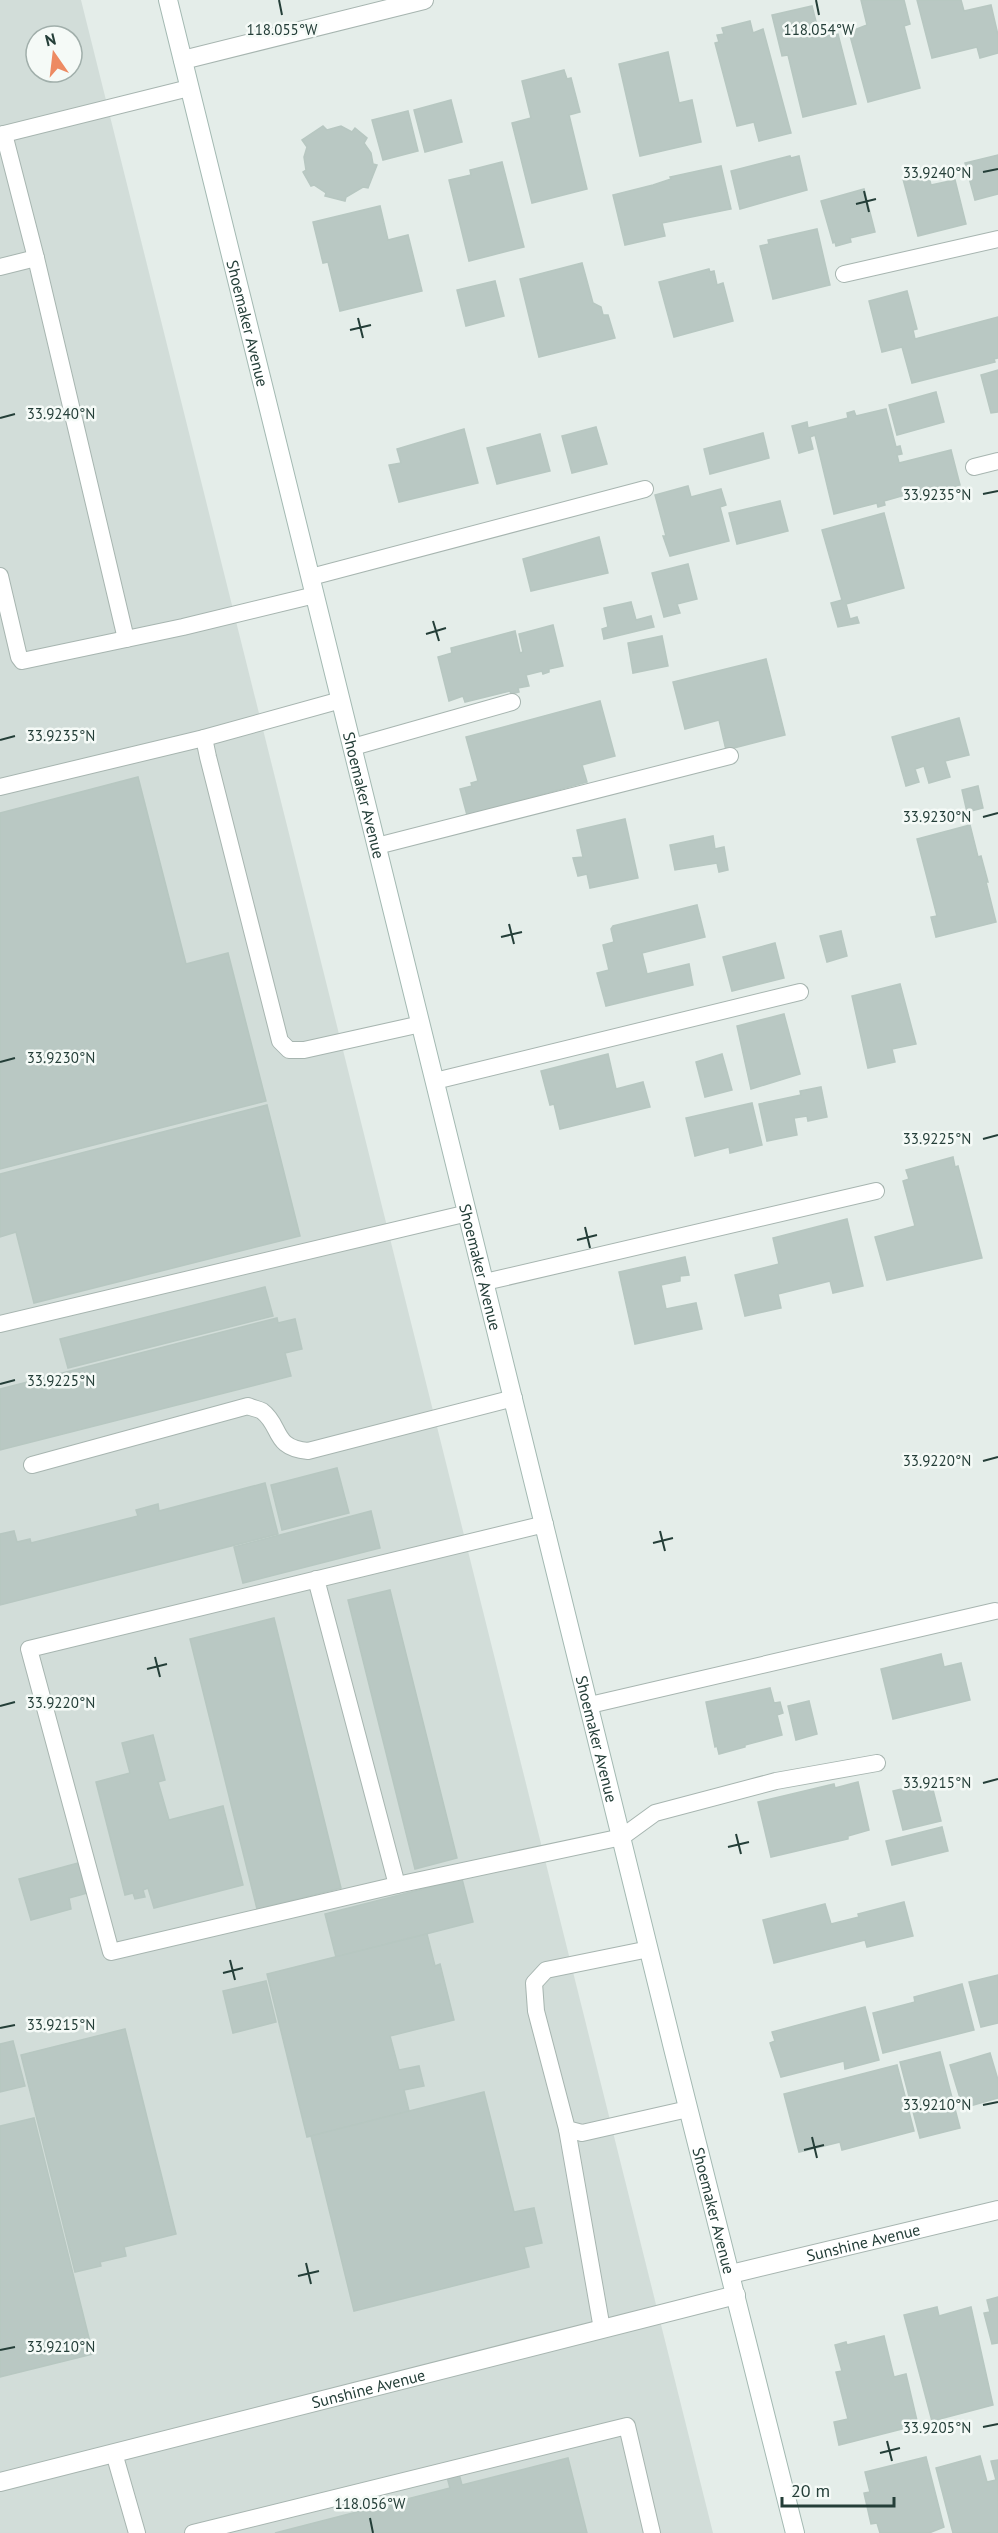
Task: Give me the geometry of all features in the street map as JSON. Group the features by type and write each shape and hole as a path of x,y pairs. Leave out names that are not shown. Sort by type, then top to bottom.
{"main road":[{"name":"Shoemaker Avenue","path":"168,0 688,2109 795,2533"},
{"path":"183,60 424,0"},
{"name":"Sunshine Avenue","path":"731,2274 998,2210"},
{"name":"Sunshine Avenue","path":"0,2482 736,2295"}],"lane":[{"path":"126,639 36,258 2,135 189,88"},
{"path":"844,274 998,238"},
{"path":"0,267 36,258"},
{"path":"974,467 998,461"},
{"path":"0,576 19,657 22,661 126,639 645,489"},
{"path":"0,787 204,738 341,700"},
{"path":"352,747 512,702"},
{"path":"204,738 280,1041 289,1050 304,1050 421,1024"},
{"path":"377,846 730,756"},
{"path":"435,1081 800,992"},
{"path":"485,1282 876,1191"},
{"path":"0,1324 468,1213"},
{"path":"32,1465 248,1406 262,1411 279,1438 295,1450 308,1451 514,1398"},
{"path":"545,1524 29,1649 111,1952 622,1837 655,1813 776,1781 877,1763"},
{"path":"316,1579 397,1886"},
{"path":"590,1705 995,1611"},
{"path":"602,2329 567,2129 536,2011 534,1983 546,1970 649,1949"},
{"path":"567,2129 582,2133 688,2109"},
{"path":"193,2533 627,2426 652,2533"},
{"path":"114,2453 137,2533"}],"shaded area":[{"path":"0,0 81,0 713,2533 0,2533"}],"building":[{"path":"861,0 904,0 910,24 904,26 920,88 868,102 849,32 867,25"},
{"path":"917,0 961,0 964,11 991,5 998,35 998,53 980,58 977,47 932,58"},
{"path":"812,6 820,37 838,34 856,104 803,117 788,55 782,56 772,15"},
{"path":"750,21 753,33 763,29 791,133 759,141 754,122 737,126 715,43 719,42 717,35 724,34 722,28"},
{"path":"668,52 679,103 692,100 701,142 640,156 619,64"},
{"path":"564,70 567,79 571,78 580,112 569,115 587,189 532,203 512,123 531,118 522,81"},
{"path":"451,100 462,142 425,152 414,110"},
{"path":"408,111 418,151 383,160 372,120"},
{"path":"323,126 327,130 341,126 352,132 355,128 367,138 364,143 371,153 373,164 377,165 368,188 363,187 346,197 345,201 325,196 326,193 314,185 311,186 303,172 306,170 304,157 307,147 302,140"},
{"path":"998,155 998,194 975,200 965,163"},
{"path":"790,156 791,158 799,156 807,190 740,209 731,171"},
{"path":"502,162 524,247 469,261 449,180 471,175 470,170"},
{"path":"721,166 731,209 662,223 665,236 625,245 613,195 653,185 671,179 670,177"},
{"path":"928,173 931,185 955,180 966,224 918,236 903,179"},
{"path":"864,189 875,232 850,238 851,242 836,246 835,242 833,243 821,201"},
{"path":"380,206 388,240 408,235 422,291 340,311 328,262 323,263 313,222"},
{"path":"817,229 830,285 773,299 760,246 769,244 768,240"},
{"path":"582,263 593,303 601,307 603,315 608,315 615,338 539,357 520,279"},
{"path":"709,269 710,272 714,271 717,285 723,283 733,321 674,337 659,282"},
{"path":"495,281 504,316 466,326 457,290"},
{"path":"907,291 917,329 913,330 915,339 998,317 998,358 994,359 995,362 912,383 902,347 882,352 869,301"},
{"path":"998,370 998,412 991,413 981,375"},
{"path":"936,392 944,422 897,435 889,405"},
{"path":"886,409 896,447 900,446 902,454 897,455 899,463 951,450 960,485 906,498 905,495 884,501 885,505 878,507 877,503 834,514 815,435 810,437 813,449 799,453 792,426 807,422 808,428 848,418 847,413 854,411 856,416"},
{"path":"596,427 607,464 572,473 562,436"},
{"path":"464,429 478,483 399,502 389,465 401,463 397,449"},
{"path":"763,433 769,458 710,474 704,449"},
{"path":"540,434 550,471 497,484 487,448"},
{"path":"688,486 691,497 721,489 726,505 720,507 729,541 670,556 663,536 666,536 655,495"},
{"path":"780,501 788,531 737,544 729,513"},
{"path":"884,513 904,588 846,604 850,619 857,617 859,623 838,627 831,603 842,600 822,530"},
{"path":"599,537 608,573 531,591 523,559"},
{"path":"688,564 697,599 677,604 680,613 664,617 652,573"},
{"path":"631,602 636,620 651,616 654,627 604,639 602,629 608,627 604,608"},
{"path":"553,625 563,666 549,669 549,672 543,674 542,671 526,675 529,686 518,688 519,692 511,694 510,691 465,702 463,696 449,701 438,657 452,653 451,648 515,631 520,653 523,652 519,634"},
{"path":"662,636 668,666 633,673 628,643"},
{"path":"766,659 785,735 726,750 719,720 685,729 673,682"},
{"path":"600,701 615,756 582,765 587,782 467,815 460,789 472,786 471,783 478,781 466,737"},
{"path":"959,718 969,755 945,761 950,777 929,783 924,766 915,769 919,782 906,786 892,737"},
{"path":"138,777 186,964 228,953 266,1101 0,1169 0,813"},
{"path":"978,786 983,808 967,812 962,790"},
{"path":"625,819 638,878 590,888 587,874 578,876 573,858 583,857 577,830"},
{"path":"970,825 978,857 981,856 988,882 986,882 996,922 936,937 931,917 937,916 917,839"},
{"path":"713,836 715,849 724,847 728,870 719,872 717,863 675,870 670,845"},
{"path":"697,905 705,937 642,953 647,974 689,964 693,985 606,1006 597,973 609,970 603,945 614,942 611,929 613,926"},
{"path":"841,931 847,956 827,962 820,936"},
{"path":"775,943 784,978 732,991 723,957"},
{"path":"900,984 916,1044 892,1049 895,1062 868,1068 852,996"},
{"path":"784,1014 800,1074 751,1089 737,1026"},
{"path":"608,1054 616,1089 643,1082 650,1107 560,1129 554,1104 550,1105 541,1071"},
{"path":"722,1054 732,1090 705,1097 696,1062"},
{"path":"821,1087 827,1117 808,1121 807,1116 794,1118 797,1135 767,1141 759,1104 801,1095 800,1091"},
{"path":"752,1103 762,1145 730,1153 729,1147 695,1156 686,1118"},
{"path":"267,1105 300,1236 34,1303 16,1232 0,1237 0,1174"},
{"path":"953,1157 955,1167 958,1166 982,1258 887,1280 875,1237 915,1226 903,1181 909,1179 906,1170"},
{"path":"847,1219 863,1286 833,1293 830,1281 778,1294 781,1308 745,1316 735,1275 779,1264 773,1238"},
{"path":"685,1257 689,1275 680,1276 680,1281 661,1285 666,1309 696,1303 702,1329 635,1344 619,1272"},
{"path":"265,1287 273,1316 68,1368 60,1339"},
{"path":"277,1318 278,1323 295,1319 302,1349 285,1353 291,1376 0,1450 0,1389"},
{"path":"337,1468 349,1513 282,1530 271,1485"},
{"path":"265,1483 278,1534 0,1605 0,1534 14,1531 17,1542 30,1539 31,1543 138,1516 136,1510 158,1504 159,1511"},
{"path":"371,1511 380,1548 243,1583 234,1547"},
{"path":"390,1590 457,1858 415,1869 348,1600"},
{"path":"274,1618 341,1888 257,1909 190,1639"},
{"path":"941,1654 944,1667 961,1663 970,1700 893,1719 881,1669"},
{"path":"770,1688 774,1703 780,1702 783,1713 777,1715 782,1735 719,1754 717,1746 715,1747 706,1702"},
{"path":"809,1701 817,1734 796,1740 788,1706"},
{"path":"153,1735 165,1780 158,1782 169,1820 223,1806 243,1885 154,1908 148,1888 143,1890 145,1897 135,1899 133,1893 125,1895 96,1782 130,1773 122,1743"},
{"path":"858,1782 869,1830 848,1836 848,1839 771,1857 758,1802 834,1784 835,1788"},
{"path":"931,1782 941,1821 903,1830 893,1791"},
{"path":"942,1827 948,1851 892,1865 886,1841"},
{"path":"82,1862 91,1892 69,1898 71,1909 31,1920 19,1879"},
{"path":"462,1879 473,1922 336,1957 325,1914"},
{"path":"904,1902 913,1936 867,1947 865,1940 774,1963 763,1920 825,1904 831,1924"},
{"path":"427,1934 435,1966 440,1964 454,2020 390,2036 399,2070 419,2066 424,2086 404,2090 409,2111 307,2137 267,1974"},
{"path":"998,1975 998,2023 981,2027 969,1982"},
{"path":"266,1981 276,2022 233,2033 223,1991"},
{"path":"962,1984 974,2030 883,2053 873,2013 915,2002 914,1997"},
{"path":"865,2007 879,2060 845,2069 844,2061 781,2077 770,2043 775,2041 772,2032"},
{"path":"125,2029 176,2234 124,2247 126,2256 100,2262 101,2266 75,2272 21,2055"},
{"path":"13,2041 25,2086 0,2092 0,2044"},
{"path":"940,2052 960,2128 920,2138 900,2062"},
{"path":"990,2053 998,2080 998,2098 963,2108 950,2065"},
{"path":"897,2065 914,2131 842,2150 840,2142 799,2152 784,2094"},
{"path":"484,2092 514,2212 534,2208 542,2243 524,2247 529,2267 354,2311 311,2136"},
{"path":"34,2118 93,2354 0,2377 0,2126"},
{"path":"998,2297 998,2343 992,2344 984,2313 990,2312 987,2300"},
{"path":"937,2307 939,2316 971,2307 993,2405 932,2421 904,2315"},
{"path":"884,2336 894,2377 906,2374 918,2425 839,2445 834,2422 848,2419 836,2372 842,2371 835,2345 846,2342 847,2345"},
{"path":"980,2456 987,2482 996,2480 991,2461 998,2460 998,2533 953,2533 936,2468"},
{"path":"926,2457 944,2527 929,2533 880,2533 877,2523 871,2524 864,2493 870,2492 865,2472"},
{"path":"568,2458 587,2533 275,2533 450,2488 447,2477 459,2474 462,2485"}]}
